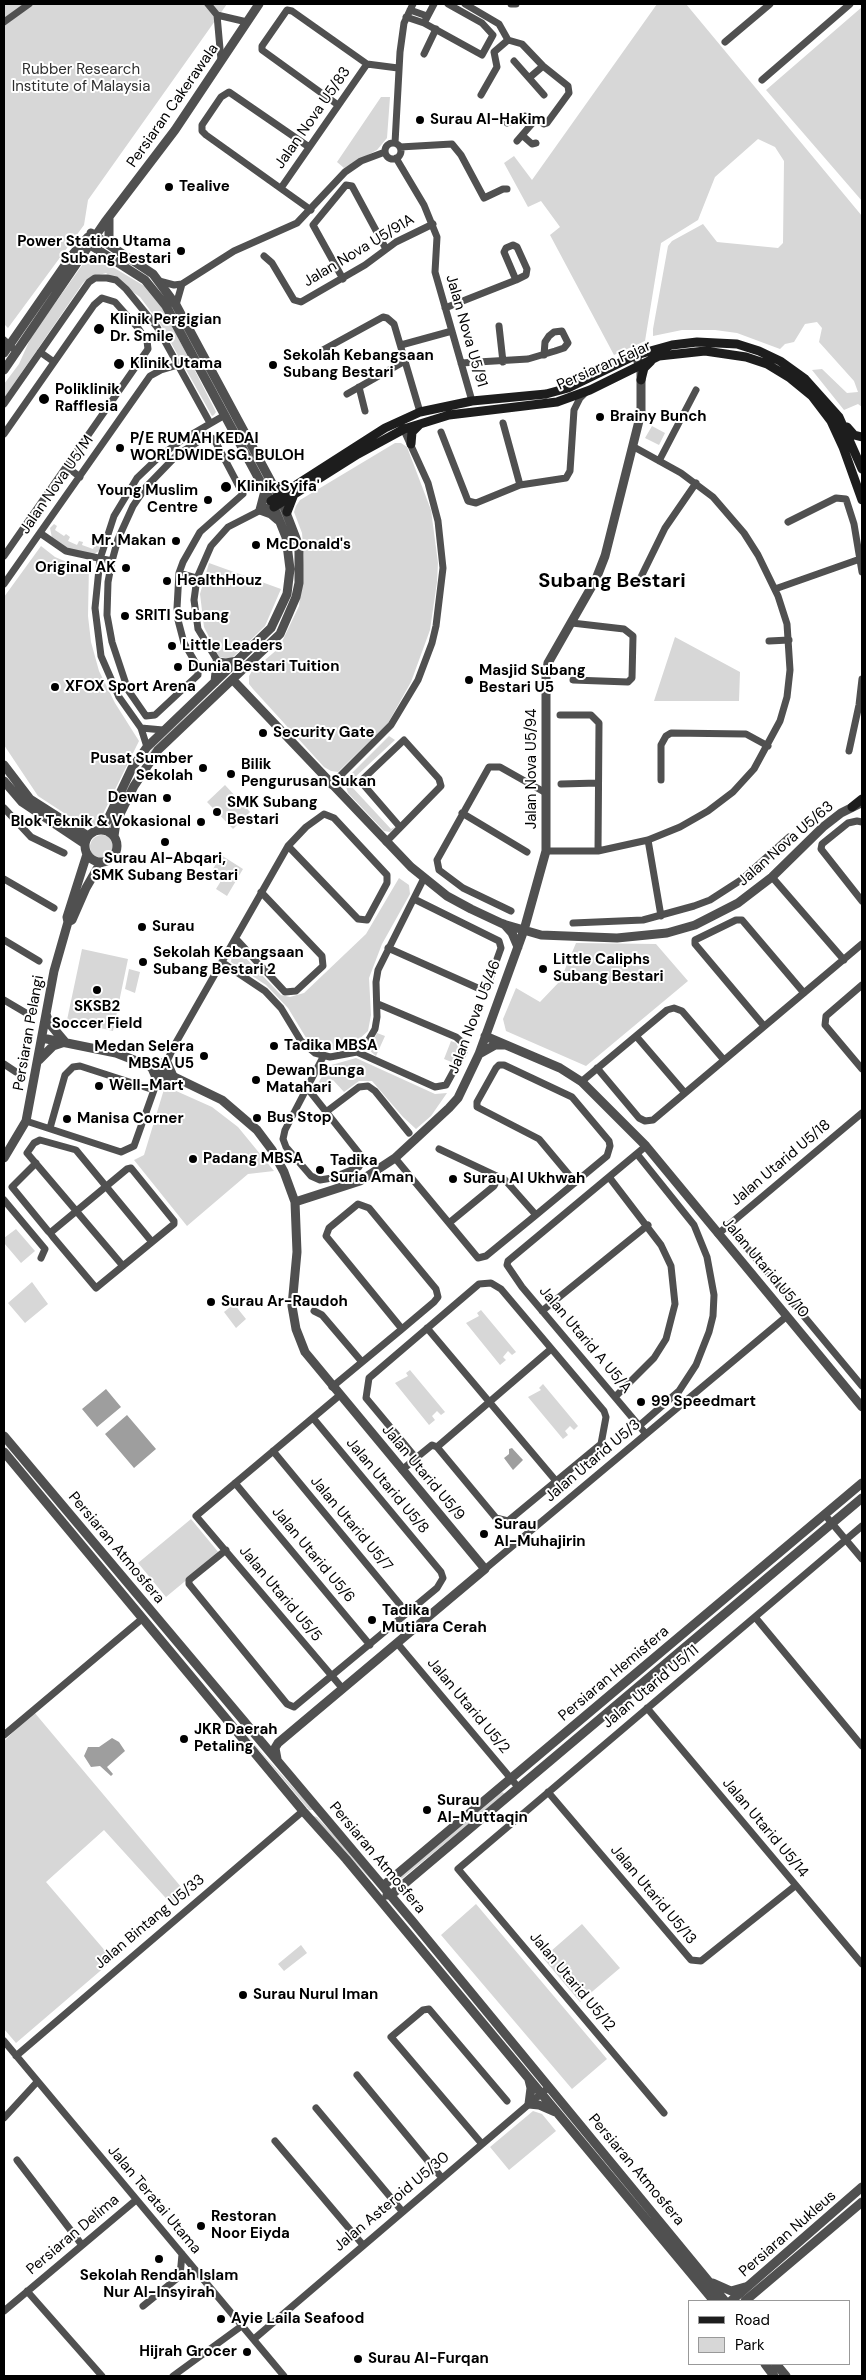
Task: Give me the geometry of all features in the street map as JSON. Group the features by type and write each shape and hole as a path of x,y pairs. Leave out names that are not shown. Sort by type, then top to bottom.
{"main road":[{"path":"272,504 402,425 420,412 472,401 546,394 568,388 672,345 697,342 737,344 759,351 780,361 805,379 854,435 862,439"},
{"name":"Persiaran Fajar","path":"294,490 389,436 402,425 449,415 557,402 590,390 630,369 638,360 680,352 725,352 767,364 790,378 812,396 848,445 862,500"},
{"path":"641,380 644,368 656,357"},
{"path":"630,369 641,380"},
{"path":"839,417 848,445 862,469"},
{"path":"411,444 412,432 422,422"},
{"path":"389,436 401,437 411,444"},
{"path":"862,445 860,452 862,458"},
{"path":"274,486 294,490"},
{"path":"287,512 294,490"},
{"path":"852,807 862,803"}],"street":[{"path":"4,22 29,4"},
{"path":"208,4 217,15 222,60"},
{"name":"Persiaran Cakerawala","path":"5,346 107,220 170,137 259,4"},
{"path":"425,19 434,4"},
{"path":"385,152 390,158 396,158 400,154 398,145 398,68 409,10 425,19 436,30 482,55 493,35 482,23 448,4"},
{"path":"465,4 499,24 508,40 522,44 543,66 568,86 570,93 547,123 544,124 536,119 520,138 530,143 536,143"},
{"path":"511,4 516,4"},
{"path":"725,42 770,4"},
{"path":"762,80 850,4"},
{"path":"338,105 262,50 262,46 283,13 292,11 367,64 398,68"},
{"path":"217,15 247,22"},
{"path":"424,54 436,30"},
{"path":"481,95 497,67 494,52 508,40"},
{"path":"514,61 544,95"},
{"name":"Jalan Nova U5/83","path":"281,188 367,64"},
{"path":"529,78 543,66"},
{"path":"309,147 232,93 226,92 221,97 202,125 204,133 311,210"},
{"path":"507,123 525,116 533,122"},
{"path":"385,152 387,145 452,144 461,155 484,198 503,189 508,189"},
{"path":"159,281 174,285 182,284 234,251 297,223 345,172 361,161 385,152"},
{"name":"Jalan Nova U5/91","path":"396,158 433,224 437,237 435,272 472,401"},
{"path":"343,279 313,225 348,185 352,186 386,249"},
{"path":"107,220 108,238 114,248"},
{"name":"Jalan Nova U5/91A","path":"264,256 272,263 296,302 300,302 343,279 386,249 433,224"},
{"path":"93,235 146,269 159,281 176,305 274,486 271,514 281,522"},
{"path":"86,840 107,821 132,768 147,747 271,628 287,594 290,569 290,552 281,522 226,415 156,291 145,280 87,243"},
{"name":"Persiaran Cakerawala","path":"4,370 79,261 87,243"},
{"path":"445,308 516,280 526,275 528,271 517,247 514,245 506,248 504,252 516,280"},
{"path":"79,261 102,254"},
{"path":"4,404 89,282 95,278 107,278 116,280 135,298 157,327 210,422"},
{"path":"176,305 182,284"},
{"path":"4,434 94,305 102,298 115,302 128,315 148,345 117,396 4,556"},
{"path":"321,351 383,317 394,324 420,412"},
{"path":"498,326 504,362"},
{"path":"4,335 8,336 21,327"},
{"path":"401,346 452,331"},
{"path":"5,346 17,352"},
{"path":"40,352 54,362"},
{"path":"461,363 528,360 544,355"},
{"name":"Jalan Nova U5/94","path":"524,930 546,851 546,676 548,662 596,579 604,556 634,448 641,413 641,380 638,360"},
{"path":"347,394 406,362"},
{"name":"Jalan Nova U5/M","path":"4,584 150,376 161,370 178,365"},
{"path":"359,387 365,411"},
{"path":"441,432 468,501 476,503 520,485 566,478 570,471 574,410 580,398 590,390"},
{"path":"659,461 696,390"},
{"path":"557,402 571,403 574,410"},
{"path":"147,747 141,728 119,697 101,656 96,608 100,559 114,516 137,478 160,456 210,422 226,415"},
{"path":"503,423 520,485"},
{"path":"331,785 391,725 418,680 432,644 442,589 442,544 428,484 402,425"},
{"path":"207,436 214,438 243,494 200,532 179,573 176,608 178,620 184,643 199,672 155,715 146,716 128,690 112,642 107,615 108,582 112,561 122,530 133,506 146,487 177,456 207,436"},
{"path":"848,445 862,439"},
{"path":"546,851 598,851 648,840 693,820 722,801 754,769 768,746 780,721 790,682 787,624 775,589 758,555 744,533 713,497 696,483 634,448"},
{"path":"67,467 80,477"},
{"path":"638,583 666,528 696,483"},
{"path":"4,765 30,799 86,840 87,854 95,861 101,862 111,859 117,851 114,836 116,822 134,786 158,750 280,634 296,597 299,583 299,546 287,512 272,504 266,491"},
{"path":"788,522 836,498 844,498 847,501 854,524 862,572"},
{"path":"233,680 217,662 202,638 195,617 194,600 197,578 203,560 217,537 239,520 272,504"},
{"path":"40,533 66,551 112,561"},
{"path":"775,589 860,559"},
{"path":"179,573 197,578"},
{"path":"572,623 624,628 633,636 632,678 628,682 574,680"},
{"path":"769,641 789,640"},
{"path":"217,662 238,661"},
{"path":"215,682 217,662"},
{"path":"221,691 246,692 247,667"},
{"path":"850,751 862,679"},
{"name":"Jalan Nova U5/63","path":"233,680 331,785 424,878 471,909 503,924 541,934 617,938 667,933 695,925 718,915 738,903 772,877 823,827 852,807"},
{"path":"560,715 591,715 600,723 598,851"},
{"path":"141,728 164,730"},
{"path":"661,780 661,745 663,740 671,733 746,734 768,746"},
{"path":"386,842 440,788 442,782 404,740 364,778 362,783 400,827"},
{"path":"511,911 463,888 437,867 437,860 486,771 493,766 500,767 546,793"},
{"path":"4,782 22,802 86,840"},
{"path":"561,784 598,783"},
{"path":"4,808 31,837 64,853"},
{"path":"462,813 527,852"},
{"path":"26,1122 125,1151 136,1143 162,1071 261,892 288,846 299,833 324,814 334,818 387,875 387,883 367,920 358,919 288,846"},
{"path":"862,822 857,820 848,823 822,844 821,849 862,901"},
{"path":"100,829 114,836"},
{"path":"573,923 618,922 661,916 694,906 726,891 755,869 788,838"},
{"path":"648,840 661,916"},
{"name":"Persiaran Pelangi","path":"4,1158 7,1148 26,1122 39,1061 54,971 68,922 67,917 87,854"},
{"name":"Persiaran Pelangi","path":"68,922 72,920 86,888 101,862"},
{"path":"772,877 844,960"},
{"path":"357,1052 368,1041 375,1029 378,1004 376,982 378,971 424,878"},
{"path":"4,879 54,908"},
{"path":"236,939 285,992 296,991 323,966 322,956 261,892"},
{"path":"388,948 480,989 488,984 501,948 499,940 414,899"},
{"path":"528,914 541,934 527,939 518,947 512,933 503,924 516,922 528,914"},
{"path":"764,1026 695,944 698,938 736,920 742,920 804,993"},
{"name":"Jalan Nova U5/46","path":"295,1202 360,1181 395,1158 458,1098 479,1054 524,930"},
{"path":"4,940 39,961"},
{"path":"597,1068 639,1118 645,1121 653,1120 862,944"},
{"path":"223,962 265,990 281,1008 303,1044 323,1057 357,1052 435,1087 446,1085 464,1052 462,1043 456,1037 378,1004"},
{"path":"862,985 826,1016 825,1025 862,1069"},
{"path":"4,1000 26,1013"},
{"path":"581,1082 667,1010 674,1008 682,1011 724,1060"},
{"path":"46,1014 49,1023 65,1042"},
{"path":"490,1021 494,1031 505,1045"},
{"name":"Jalan Utarid U5/10","path":"485,1036 560,1068 581,1082 646,1146 862,1407"},
{"path":"636,1036 685,1093"},
{"path":"42,1038 116,1053 174,1076 222,1100 257,1130 272,1150 295,1202"},
{"path":"39,1061 53,1046 65,1042"},
{"path":"479,1054 495,1045 505,1045"},
{"path":"308,1089 362,1157 359,1166 332,1178 320,1180 311,1176 283,1139 285,1130 323,1057"},
{"path":"150,1066 168,1060"},
{"path":"168,1060 174,1076"},
{"path":"4,1064 16,1072"},
{"path":"395,1158 476,1256 486,1256 607,1156 610,1146 609,1141 572,1097 504,1064 496,1068 477,1102 477,1107 539,1139 575,1182"},
{"path":"50,1128 65,1075 73,1067 80,1066 154,1090"},
{"path":"150,1066 157,1082"},
{"path":"157,1082 174,1076"},
{"path":"326,1112 359,1087 368,1086 409,1132"},
{"name":"Jalan Utarid U5/18","path":"718,1234 862,1113"},
{"path":"123,1266 27,1153 34,1143 40,1140 76,1150 152,1242"},
{"path":"615,1397 654,1358 666,1339 673,1317 674,1284 670,1266 661,1245 648,1225 609,1177 646,1146"},
{"path":"439,1148 505,1180 536,1215"},
{"path":"636,1154 694,1225 708,1257 714,1295 711,1324 696,1365 678,1391 639,1426"},
{"path":"36,1163 11,1186 49,1235 96,1288 174,1224 174,1221 131,1168 127,1169 106,1186 49,1235"},
{"name":"Jalan Utarid A U5/A","path":"609,1177 508,1261 508,1270 646,1434"},
{"path":"449,1223 494,1186 498,1178"},
{"path":"288,1185 303,1195 312,1196"},
{"path":"295,1218 304,1203 312,1196"},
{"path":"4,1200 45,1249 42,1258"},
{"name":"Jalan Utarid U5/9","path":"295,1202 297,1252 292,1306 296,1329 305,1352 332,1387 485,1569"},
{"path":"332,1387 402,1329 434,1302 438,1297 436,1289 365,1205 354,1206 329,1228 326,1233 328,1239 402,1329"},
{"path":"542,1311 648,1225"},
{"path":"728,1225 862,1386"},
{"path":"402,1470 432,1445 437,1447 500,1521 512,1519 601,1444 606,1417 604,1411 501,1289 491,1284 479,1284 369,1378 366,1398 416,1458"},
{"name":"Jalan Utarid U5/3","path":"278,1743 646,1434 785,1314 794,1304"},
{"path":"314,1311 322,1315 362,1362"},
{"path":"427,1328 556,1482"},
{"path":"437,1447 551,1348"},
{"path":"235,1483 340,1396"},
{"name":"Jalan Utarid U5/8","path":"313,1418 443,1578 438,1588 408,1613"},
{"name":"Persiaran Atmosfera","path":"4,1436 225,1708 303,1811 346,1859 713,2300"},
{"name":"Persiaran Atmosfera","path":"4,1452 143,1618 225,1708 259,1740 346,1841 385,1892 549,2086 725,2300"},
{"name":"Jalan Utarid U5/7","path":"273,1452 408,1613"},
{"name":"Jalan Utarid U5/5","path":"235,1483 196,1516 343,1689"},
{"name":"Jalan Utarid U5/6","path":"235,1483 370,1645"},
{"name":"Persiaran Hemisfera","path":"385,1892 511,1779 862,1483"},
{"name":"Persiaran Hemisfera","path":"385,1892 518,1787 862,1498"},
{"path":"825,1515 862,1559"},
{"name":"Jalan Utarid U5/11","path":"458,1869 862,1526"},
{"path":"226,1550 189,1580 189,1584 287,1704 294,1707 408,1613"},
{"path":"755,1617 862,1746"},
{"path":"4,1735 143,1618"},
{"name":"Jalan Utarid U5/2","path":"397,1643 518,1787"},
{"name":"Jalan Utarid U5/14","path":"647,1708 862,1964"},
{"path":"259,1740 266,1743 278,1743 274,1755 278,1762"},
{"name":"Jalan Utarid U5/13","path":"548,1792 691,1960 701,1961 795,1886"},
{"path":"303,1811 316,1814 346,1841"},
{"name":"Jalan Bintang U5/33","path":"16,2056 303,1811"},
{"path":"346,1859 367,1882 385,1892 393,1913 416,1944"},
{"name":"Jalan Utarid U5/12","path":"458,1869 664,2113"},
{"path":"482,2144 391,2036 423,2010 429,2009 507,2101"},
{"name":"Jalan Teratai Utama","path":"4,2041 243,2325 280,2375"},
{"path":"357,2075 442,2178"},
{"path":"528,2078 531,2088 529,2104 539,2104 560,2115"},
{"path":"4,2118 37,2082"},
{"name":"Jalan Asteroid U5/30","path":"254,2339 549,2086"},
{"path":"316,2108 402,2212"},
{"path":"275,2141 363,2245"},
{"path":"17,2160 82,2245"},
{"name":"Persiaran Nukleus","path":"746,2300 758,2284 862,2187"},
{"name":"Persiaran Delima","path":"4,2311 136,2200"},
{"name":"Persiaran Nukleus","path":"733,2300 758,2284 862,2202"},
{"path":"143,2306 180,2276 182,2254"},
{"path":"709,2280 731,2291 758,2284 757,2300"},
{"path":"28,2291 102,2376"},
{"path":"173,2376 243,2325"},
{"path":"766,2365 774,2376"},
{"path":"777,2365 786,2376"}],"green space":[{"name":"Rubber Research Institute of Malaysia","path":"4,4 227,4 88,200 84,225 8,328 4,324"},
{"path":"657,4 686,4 862,216 862,407 858,404 844,410 812,370 822,369 847,393 858,392 854,381 819,342 822,328 817,322 805,324 794,342 785,344 780,349 737,333 715,330 682,330 653,336 668,246 672,241 703,224 717,242 778,248 783,243 784,161 775,147 758,139 715,177 698,220 661,243 645,341 614,355 550,235 560,227 541,201 528,207 504,163 514,156 532,180"},
{"path":"862,7 862,201 766,90"},
{"path":"381,97 390,97 387,138 377,150 344,168 337,162"},
{"path":"101,260 151,290 163,308 216,412 214,415 212,416 161,325 140,297 106,273 88,278 83,283 4,398 4,384 19,364 31,337 83,264"},
{"path":"652,426 665,433 659,445 645,438"},
{"path":"395,443 401,443 407,447 431,510 438,563 430,630 411,682 388,723 338,772 331,771 324,767 253,689 249,684 249,676 252,671 279,648 299,606 304,555 302,533 294,512 296,506 300,500"},
{"path":"54,524 57,526 55,530 64,536 66,534 70,537 68,541 77,545 79,541 83,542 82,545 93,549 95,545 100,547 99,551 94,554 68,549 52,538 50,528"},
{"name":"XFOX Sport Arena","path":"41,546 55,557 69,563 89,565 88,616 91,642 99,671 115,703 139,741 98,824 87,828 38,796 4,745 4,597"},
{"path":"209,563 281,589 265,626 231,659 219,657 204,627 200,594"},
{"path":"675,637 740,672 739,701 654,701"},
{"path":"219,684 165,738 112,829 107,827 153,747"},
{"path":"389,736 395,740 353,779 352,787 391,829 396,826 390,832 384,831 348,793 345,784 345,780"},
{"path":"225,785 250,812 233,829 207,802"},
{"path":"102,835 111,838 114,847 111,856 102,859 93,856 90,847 93,838"},
{"path":"221,855 243,869 227,896 216,889 224,876 213,869"},
{"path":"399,878 409,885 410,894 382,944 369,978 371,1015 368,1031 354,1044 336,1050 322,1049 308,1041 288,1008 266,985 231,962 232,955 241,953 281,995 290,997 304,993 366,934"},
{"path":"576,943 656,944 688,981 586,1066 506,1031 503,1019 516,988 540,1002 560,981"},
{"name":"SKSB2 Soccer Field","path":"82,949 128,959 113,1031 67,1020"},
{"path":"129,969 140,972 135,993 125,989"},
{"path":"377,1033 385,1036 376,1056 369,1050"},
{"path":"451,1041 456,1043 459,1049 454,1063 444,1059"},
{"path":"356,1058 435,1094 447,1093 431,1116 416,1129 372,1081 359,1081 344,1092 333,1080 318,1093 317,1085 328,1066"},
{"path":"165,1086 212,1107 238,1127 274,1171 248,1174 187,1226 134,1160 144,1155"},
{"path":"16,1229 35,1251 21,1263 4,1243 4,1238"},
{"path":"32,1282 48,1304 25,1323 8,1303"},
{"path":"234,1304 246,1319 236,1328 224,1312"},
{"path":"481,1310 516,1352 512,1355 508,1351 503,1357 506,1360 500,1365 466,1323 479,1316 477,1313"},
{"path":"410,1370 445,1412 441,1415 437,1411 432,1416 435,1420 429,1425 395,1383 408,1376 406,1373"},
{"path":"543,1384 578,1426 574,1430 570,1426 565,1431 568,1435 563,1439 528,1397 541,1390 539,1388"},
{"path":"191,1519 219,1553 166,1597 138,1563"},
{"path":"34,1712 187,1894 173,1906 104,1830 46,1882 113,1960 16,2043 4,2029 4,1741"},
{"path":"233,1719 269,1761 314,1810 309,1810"},
{"path":"502,1792 505,1794 399,1881 399,1878"},
{"path":"313,1816 317,1817 348,1850 372,1878 371,1880"},
{"path":"476,1904 607,2059 572,2089 441,1935"},
{"path":"582,1924 620,1968 580,2002 543,1958"},
{"path":"301,1945 307,1953 284,1971 278,1964"},
{"path":"533,2111 542,2114 556,2131 509,2170 490,2147"}],"shaded area":[{"path":"106,1389 121,1407 97,1427 82,1409"},
{"path":"127,1415 156,1449 134,1468 105,1434"},
{"path":"512,1448 523,1460 513,1470 504,1458 509,1454 509,1449"},
{"path":"112,1738 119,1742 125,1751 107,1767 113,1774 111,1776 100,1766 91,1767 84,1756 88,1747 99,1747"}],"place":[{"name":"Surau Al-Hakim","path":"420,120"},
{"name":"Tealive","path":"169,187"},
{"name":"Power Station Utama Subang Bestari","path":"181,251"},
{"name":"Klinik Pergigian Dr. Smile","path":"99,329"},
{"name":"Klinik Utama","path":"119,364"},
{"name":"Sekolah Kebangsaan Subang Bestari","path":"273,365"},
{"name":"Poliklinik Rafflesia","path":"44,399"},
{"name":"Brainy Bunch","path":"600,417"},
{"name":"P/E RUMAH KEDAI WORLDWIDE SG. BULOH","path":"120,448"},
{"name":"Klinik Syifa'","path":"226,487"},
{"name":"Young Muslim Centre","path":"208,500"},
{"name":"Mr. Makan","path":"176,541"},
{"name":"McDonald's","path":"256,545"},
{"name":"Original AK","path":"126,568"},
{"name":"HealthHouz","path":"167,581"},
{"name":"SRITI Subang","path":"125,616"},
{"name":"Little Leaders","path":"172,646"},
{"name":"Dunia Bestari Tuition","path":"178,667"},
{"name":"Masjid Subang Bestari U5","path":"469,680"},
{"name":"XFOX Sport Arena","path":"55,687"},
{"name":"Security Gate","path":"263,733"},
{"name":"Pusat Sumber Sekolah","path":"203,768"},
{"name":"Bilik Pengurusan Sukan","path":"231,774"},
{"name":"Dewan","path":"167,798"},
{"name":"SMK Subang Bestari","path":"217,812"},
{"name":"Blok Teknik & Vokasional","path":"201,822"},
{"name":"Surau Al-Abqari, SMK Subang Bestari","path":"165,842"},
{"name":"Surau","path":"142,927"},
{"name":"Sekolah Kebangsaan Subang Bestari 2","path":"143,962"},
{"name":"Little Caliphs Subang Bestari","path":"543,969"},
{"name":"SKSB2 Soccer Field","path":"97,990"},
{"name":"Tadika MBSA","path":"274,1046"},
{"name":"Medan Selera MBSA U5","path":"204,1056"},
{"name":"Dewan Bunga Matahari","path":"256,1080"},
{"name":"Well-Mart","path":"99,1086"},
{"name":"Bus Stop","path":"257,1118"},
{"name":"Manisa Corner","path":"67,1119"},
{"name":"Padang MBSA","path":"193,1159"},
{"name":"Tadika Suria Aman","path":"320,1170"},
{"name":"Surau Al Ukhwah","path":"453,1179"},
{"name":"Surau Ar-Raudoh","path":"211,1302"},
{"name":"99 Speedmart","path":"641,1402"},
{"name":"Surau Al-Muhajirin","path":"484,1534"},
{"name":"Tadika Mutiara Cerah","path":"372,1620"},
{"name":"JKR Daerah Petaling","path":"184,1739"},
{"name":"Surau Al-Muttaqin","path":"427,1810"},
{"name":"Surau Nurul Iman","path":"243,1995"},
{"name":"Restoran Noor Eiyda","path":"201,2226"},
{"name":"Sekolah Rendah Islam Nur Al-Insyirah","path":"159,2259"},
{"name":"Ayie Laila Seafood","path":"221,2319"},
{"name":"Hijrah Grocer","path":"247,2352"},
{"name":"Surau Al-Furqan","path":"358,2359"}],"district":[{"name":"Subang Bestari","path":"612,582"}]}
